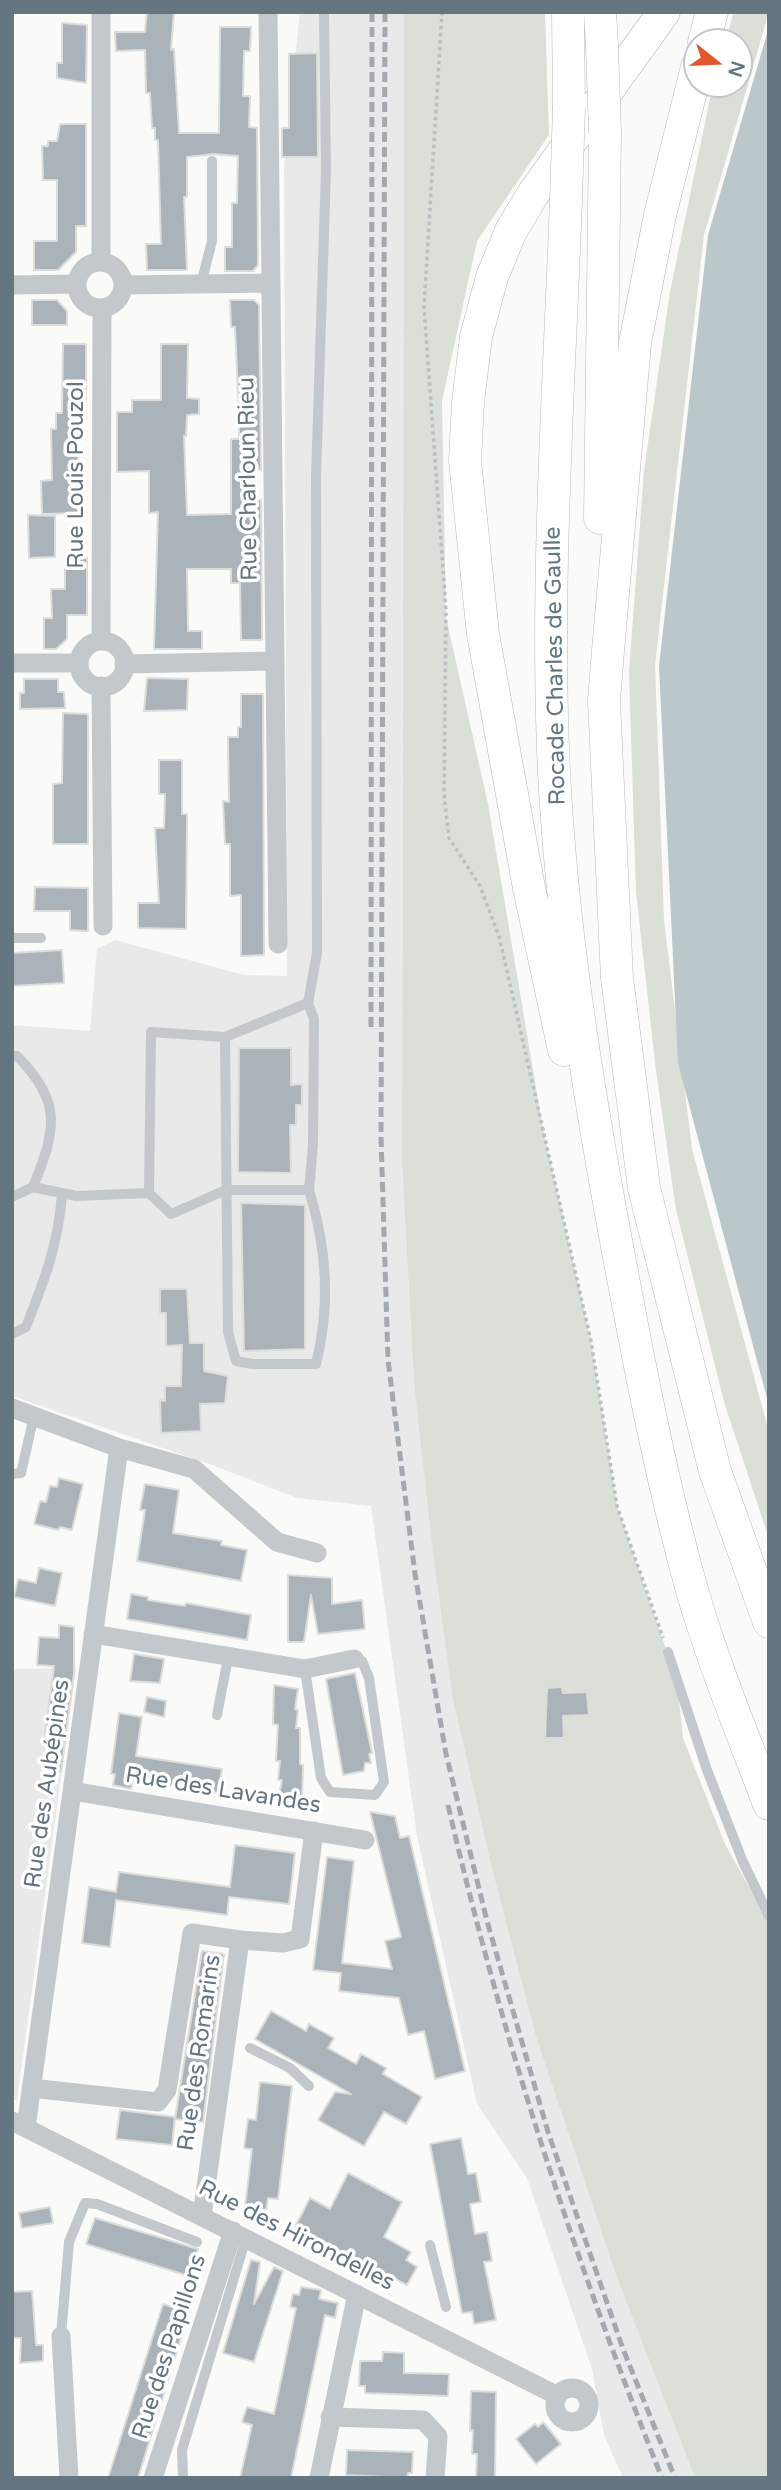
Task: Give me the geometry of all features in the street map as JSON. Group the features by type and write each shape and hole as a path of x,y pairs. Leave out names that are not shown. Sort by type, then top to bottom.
{"highway":[{"name":"Rocade Charles de Gaulle","path":"568,12 569,107 551,617 554,772 566,929 596,1135 630,1314 688,1575 713,1657 769,1804"},
{"name":"Rocade Charles de Gaulle","path":"600,12 605,133 599,605 604,702"},
{"path":"630,1314 611,1289 529,888 482,634 464,461 477,337 492,277 511,231 533,194 664,12"},
{"path":"689,98 666,189 635,343 604,702 617,978 644,1188 715,1471 769,1622"}],"street":[{"path":"101,12 101,261"},
{"name":"Rue Charloun Rieu","path":"268,12 278,944"},
{"path":"101,261 119,272 123,285 119,298 102,309 83,302 76,284 84,267 101,261"},
{"path":"123,285 271,283"},
{"path":"12,285 76,284"},
{"name":"Rue Louis Pouzol","path":"101,641 102,309"},
{"path":"101,641 118,648 124,664 117,680 101,686 83,676 79,663 88,645 101,641"},
{"path":"124,664 275,661"},
{"path":"12,663 79,663"},
{"path":"101,686 103,926"},
{"path":"12,1408 119,1448 194,1469 277,1542 317,1553"},
{"name":"Rue des Aubépines","path":"19,2124 31,2088 119,1448"},
{"path":"93,1634 305,1669 355,1659"},
{"name":"Rue des Lavandes","path":"72,1791 365,1840"},
{"name":"Rue des Romarins","path":"202,2216 240,1940 283,1943 300,1939 314,1831"},
{"path":"31,2088 158,2102 167,2090 192,1933 240,1940"},
{"name":"Rue des Hirondelles","path":"19,2124 558,2396"},
{"name":"Rue des Papillons","path":"153,2478 240,2235"},
{"path":"319,2478 357,2294"},
{"path":"61,2336 69,2478"},
{"path":"330,2417 423,2420 438,2436 435,2478"}],"lane":[{"path":"225,1037 228,1332 236,1361 252,1364 316,1364 324,1331 326,1272 318,1218 309,1190 313,1145 314,1019 308,1003 317,953 316,476 326,170 324,12"},
{"path":"201,284 212,241 212,161"},
{"path":"12,938 41,938"},
{"path":"149,1194 151,1032 225,1037 308,1003"},
{"path":"12,1056 17,1056 40,1079 52,1110 46,1155 33,1187"},
{"path":"12,1197 33,1187 76,1196 149,1194 170,1214 226,1190 309,1190"},
{"path":"12,1334 26,1327 46,1278 60,1231 62,1193"},
{"path":"12,1474 21,1473 34,1416"},
{"path":"668,1652 707,1770 769,1916"},
{"path":"217,1715 229,1658"},
{"path":"305,1669 321,1778 330,1793 375,1795 384,1782 373,1704 366,1670 362,1661 355,1659"},
{"path":"250,2048 290,2068 309,2087"},
{"path":"61,2336 69,2242 85,2203 97,2204 197,2242"},
{"path":"183,2478 182,2450 240,2235"},
{"path":"430,2245 446,2308"}],"shaded area":[{"path":"300,12 404,12 402,1162 414,1383 453,1700 492,1869 536,2037 617,2278 695,2478 623,2478 604,2435 592,2369 527,2178 477,2104 417,1836 371,1506 297,1498 212,1465 12,1396 12,1025 90,1031 97,949 115,940 244,975 287,976 284,165"},
{"path":"404,12 545,12 549,135 477,241 442,401 446,617 488,804 543,1129 591,1341 617,1506 677,1681 683,1738 725,1844 769,1923 769,2478 695,2478 617,2278 536,2037 492,1869 453,1700 414,1383 402,1162"},
{"path":"734,12 769,12 753,67 753,28 729,28"},
{"path":"769,27 769,1406 678,1063 659,666 708,235 748,98 753,98 753,82"},
{"path":"710,98 744,98 704,235 655,665 664,920 692,1149 769,1432 769,1539 724,1402 676,1210 656,1071 636,892 629,672 644,471 670,292"},
{"path":"76,1668 17,2100 12,2100 12,1669"}],"building":[{"path":"147,12 174,12 171,50 174,49 179,133 219,133 220,27 251,27 250,51 244,51 243,96 250,96 249,127 257,128 258,265 253,271 225,271 225,247 232,247 232,203 237,203 238,156 213,154 187,157 187,197 184,197 187,270 147,270 146,244 161,244 158,140 155,140 155,128 152,128 150,93 146,93 145,50 116,51 115,32 145,32"},
{"path":"62,23 87,25 86,83 57,78 57,63 62,63"},
{"path":"317,53 318,157 282,157 282,128 289,128 289,54"},
{"path":"60,124 86,124 86,226 76,226 76,252 58,270 34,270 34,241 57,241 57,180 43,180 42,146 48,146 48,141 57,141"},
{"path":"32,300 57,300 67,311 67,325 32,325"},
{"path":"230,300 254,300 259,305 261,470 255,470 255,500 261,500 262,640 241,640 240,583 231,583 231,569 187,569 188,631 202,631 202,649 154,649 158,512 149,513 149,471 117,472 117,412 132,412 132,400 161,400 161,344 188,344 187,398 199,399 199,414 187,415 184,436 187,515 231,514 231,439 239,439 239,415 235,327 231,327"},
{"path":"63,344 86,344 86,420 78,420 79,513 42,514 41,481 52,480 51,429 56,429 56,413 62,413"},
{"path":"28,515 55,516 55,557 29,558"},
{"path":"65,558 87,558 87,615 67,615 67,639 56,649 44,649 44,618 52,618 51,589 65,589"},
{"path":"147,678 188,679 187,710 144,711"},
{"path":"24,679 58,679 58,692 64,692 65,708 20,709 20,693 24,693"},
{"path":"241,694 263,694 264,955 241,956 241,895 230,896 230,844 225,844 223,801 229,802 228,737 238,737 238,727 241,727"},
{"path":"63,713 88,714 88,844 53,844 53,784 62,783"},
{"path":"159,760 182,760 182,814 187,814 186,929 138,928 138,903 159,903 155,828 164,828 165,794 159,794"},
{"path":"35,887 88,888 88,931 70,930 70,911 34,911"},
{"path":"62,950 64,983 12,986 12,953"},
{"path":"239,1048 291,1048 291,1085 302,1084 302,1105 296,1105 296,1125 290,1125 291,1173 238,1172"},
{"path":"241,1203 305,1205 305,1349 244,1351"},
{"path":"160,1289 187,1289 190,1343 204,1343 204,1371 228,1376 225,1403 200,1404 201,1431 161,1433 160,1400 165,1401 165,1386 181,1386 182,1345 166,1346 166,1313 160,1313"},
{"path":"59,1478 83,1484 72,1530 60,1527 58,1530 34,1524 40,1501 46,1502 50,1486 57,1487"},
{"path":"145,1484 179,1490 173,1533 222,1541 221,1545 247,1550 241,1581 137,1561 145,1510 140,1510"},
{"path":"39,1568 62,1573 55,1606 14,1597 18,1579 36,1583"},
{"path":"288,1575 332,1578 332,1604 362,1600 365,1629 318,1634 311,1595 304,1642 288,1642"},
{"path":"131,1594 148,1597 148,1600 185,1606 186,1603 251,1615 247,1640 127,1619"},
{"path":"59,1625 74,1627 74,1673 61,1772 46,1771 51,1735 45,1734 54,1666 37,1665 39,1637 59,1638"},
{"path":"134,1654 164,1659 160,1683 130,1681"},
{"path":"355,1673 372,1753 369,1754 371,1763 365,1763 364,1771 343,1775 326,1679"},
{"path":"274,1685 298,1689 295,1709 298,1710 296,1728 300,1728 300,1764 303,1765 302,1803 278,1800 282,1780 278,1780 280,1761 276,1761 278,1725 273,1724"},
{"path":"562,1687 563,1693 587,1692 589,1715 563,1716 564,1738 545,1738 547,1688"},
{"path":"147,1697 166,1701 164,1717 144,1712"},
{"path":"119,1713 142,1717 136,1756 222,1769 218,1793 133,1780 131,1789 113,1785 115,1774 111,1774"},
{"path":"370,1812 395,1816 400,1838 409,1836 465,2071 435,2079 424,2031 408,2035 399,1998 339,1991 341,1973 313,1970 327,1857 354,1861 342,1963 392,1969 385,1941 401,1937"},
{"path":"235,1845 295,1853 289,1904 229,1897 227,1915 116,1900 110,1947 82,1943 89,1887 116,1892 119,1872 230,1887"},
{"path":"202,1951 224,1954 203,2122 175,2119"},
{"path":"271,2011 306,2031 309,2024 334,2038 328,2048 356,2064 361,2054 386,2068 383,2074 422,2097 406,2124 384,2112 364,2146 318,2120 335,2092 351,2094 255,2039"},
{"path":"260,2082 292,2086 278,2199 268,2198 266,2210 245,2207 252,2149 244,2148 248,2119 256,2120"},
{"path":"120,2110 175,2117 172,2145 116,2139"},
{"path":"461,2138 468,2174 476,2173 481,2202 470,2204 475,2234 487,2232 492,2261 484,2262 496,2320 474,2324 472,2312 462,2313 430,2144"},
{"path":"348,2173 402,2202 384,2237 411,2252 406,2260 417,2267 407,2285 354,2258 351,2264 325,2251 328,2244 295,2227 310,2198 330,2209"},
{"path":"50,2207 53,2223 22,2228 19,2213"},
{"path":"95,2218 198,2249 189,2276 86,2244"},
{"path":"251,2260 260,2262 254,2304 274,2267 283,2271 254,2362 223,2353"},
{"path":"301,2287 321,2290 319,2299 338,2303 335,2318 325,2315 291,2478 240,2478 252,2425 242,2422 247,2407 274,2414 296,2308 290,2307 293,2294 299,2295"},
{"path":"32,2291 36,2345 43,2345 43,2361 20,2363 21,2338 12,2338 12,2292"},
{"path":"163,2304 189,2312 138,2478 108,2478"},
{"path":"383,2352 404,2353 404,2373 449,2374 448,2396 365,2393 365,2386 359,2386 360,2361 382,2361"},
{"path":"471,2391 496,2392 495,2478 476,2478 477,2454 472,2454 473,2430 470,2431"},
{"path":"543,2422 561,2444 536,2464 516,2439 535,2424 538,2427"},
{"path":"347,2450 413,2452 412,2473 408,2473 407,2478 346,2475"}],"railway":[{"path":"371,1027 372,12"},
{"path":"385,12 381,1137 388,1360 415,1574 446,1754 487,1921 548,2132 623,2349 675,2478"},
{"path":"448,1805 491,1976 542,2145 599,2312 662,2478"}]}
